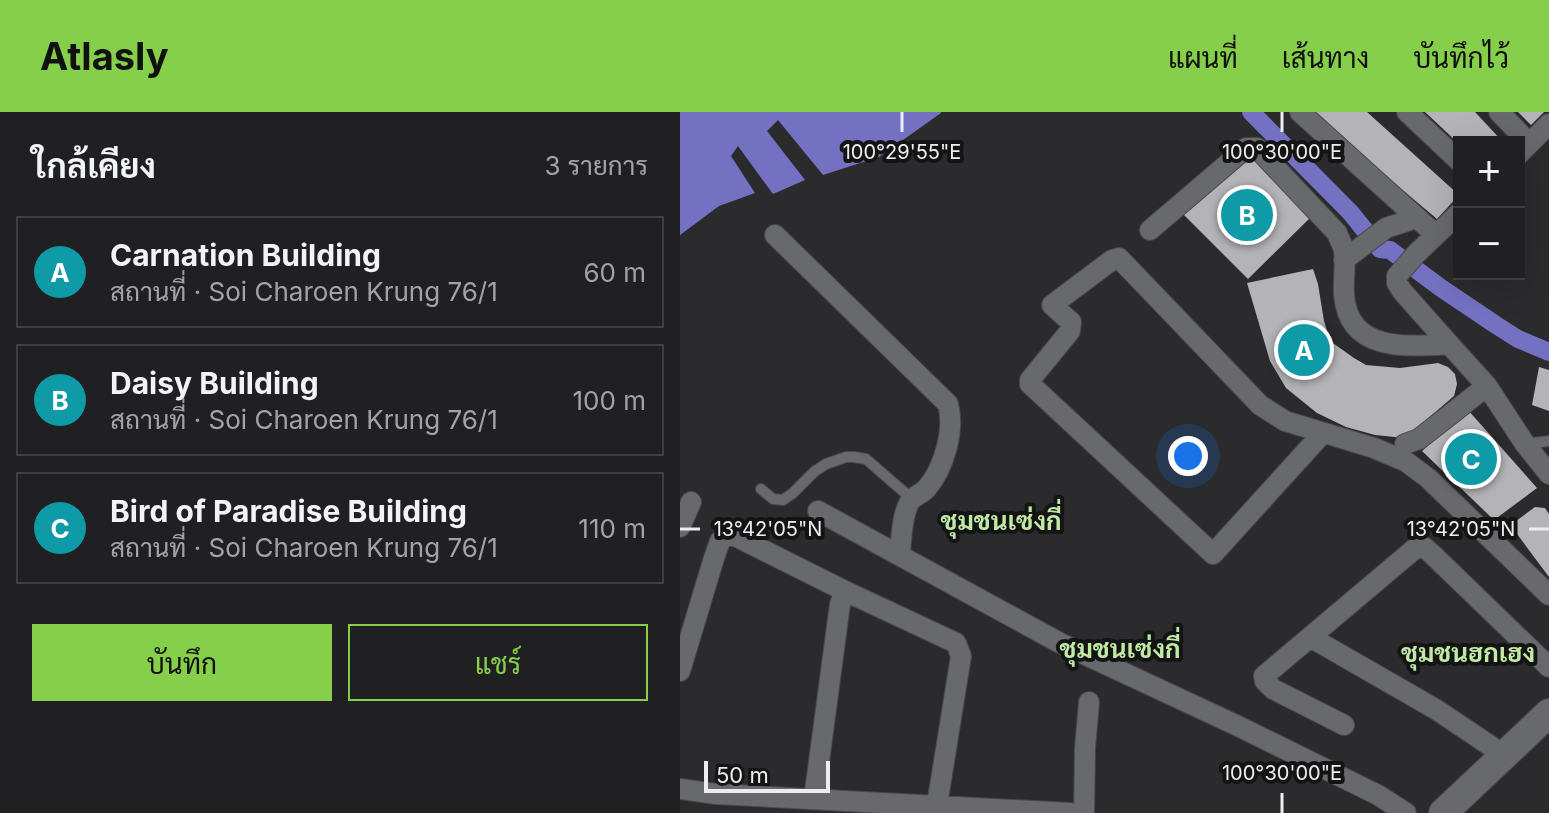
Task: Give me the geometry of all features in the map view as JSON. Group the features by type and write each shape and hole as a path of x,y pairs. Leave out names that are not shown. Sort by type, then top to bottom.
{"main road":[{"path":"1443,813 1504,755 1545,724"}],"street":[{"path":"1300,112 1436,235"},
{"path":"1407,112 1453,155"},
{"path":"1499,112 1515,136"},
{"path":"1525,148 1549,124"},
{"path":"1150,230 1246,148 1257,148 1337,233 1344,250 1344,297 1350,322 1375,341 1407,347 1449,344"},
{"path":"1344,260 1386,228 1416,218"},
{"path":"1453,219 1400,271 1397,283 1487,386 1549,474"},
{"path":"775,235 948,404 950,423 944,461 929,486 912,499 907,508 900,555"},
{"path":"1322,434 1213,554 1030,384 1030,380 1070,331 1071,322 1052,305 1119,258 1260,405 1285,421 1374,448 1405,461 1428,478 1549,595"},
{"path":"1405,444 1419,439 1487,386"},
{"path":"680,527 691,502"},
{"path":"818,511 1060,643 1266,739 1378,795 1406,813"},
{"path":"680,671 720,541 729,533 956,643 961,656 937,805"},
{"path":"1344,725 1273,689 1264,676 1418,546 1433,555 1549,667"},
{"path":"814,799 840,604 845,591"},
{"path":"1310,637 1437,710 1504,755"},
{"path":"1084,813 1089,702"},
{"path":"680,789 716,794 1070,813"}],"lane":[{"path":"1525,444 1549,441"},
{"path":"761,489 773,499 783,500 826,464 854,457 866,459 912,499"}],"shaded area":[{"path":"680,112 941,113 879,157 823,175 778,120 767,131 805,180 773,194 738,146 731,156 755,193 719,206 680,235"}],"building":[{"path":"1310,112 1367,112 1453,190 1453,202 1437,219"},
{"path":"1425,112 1475,112 1497,136 1453,136"},
{"path":"1518,112 1544,112 1531,125"},
{"path":"1246,151 1312,216 1248,279 1183,214"},
{"path":"1313,269 1330,341 1366,365 1400,368 1438,363 1455,374 1457,384 1454,396 1405,438 1375,435 1346,427 1317,413 1286,388 1270,361 1247,283"},
{"path":"1539,367 1549,370 1549,411 1532,405"},
{"path":"1468,410 1537,488 1494,520 1422,451"},
{"path":"1535,507 1545,508 1549,514 1549,577 1514,530 1516,521"}],"waterway":[{"path":"1251,112 1350,212 1380,249 1390,250 1518,339 1549,352"}],"place":[{"name":"Daisy Building","path":"1247,215"},
{"name":"Carnation Building","path":"1304,350"},
{"name":"Bird of Paradise Building","path":"1471,459"}],"district":[{"name":"ชุมชนเซ่งกี่","path":"1001,520"},
{"name":"ชุมชนเซ่งกี่","path":"1120,648"},
{"name":"ชุมชนฮกเฮง","path":"1468,652"}]}
